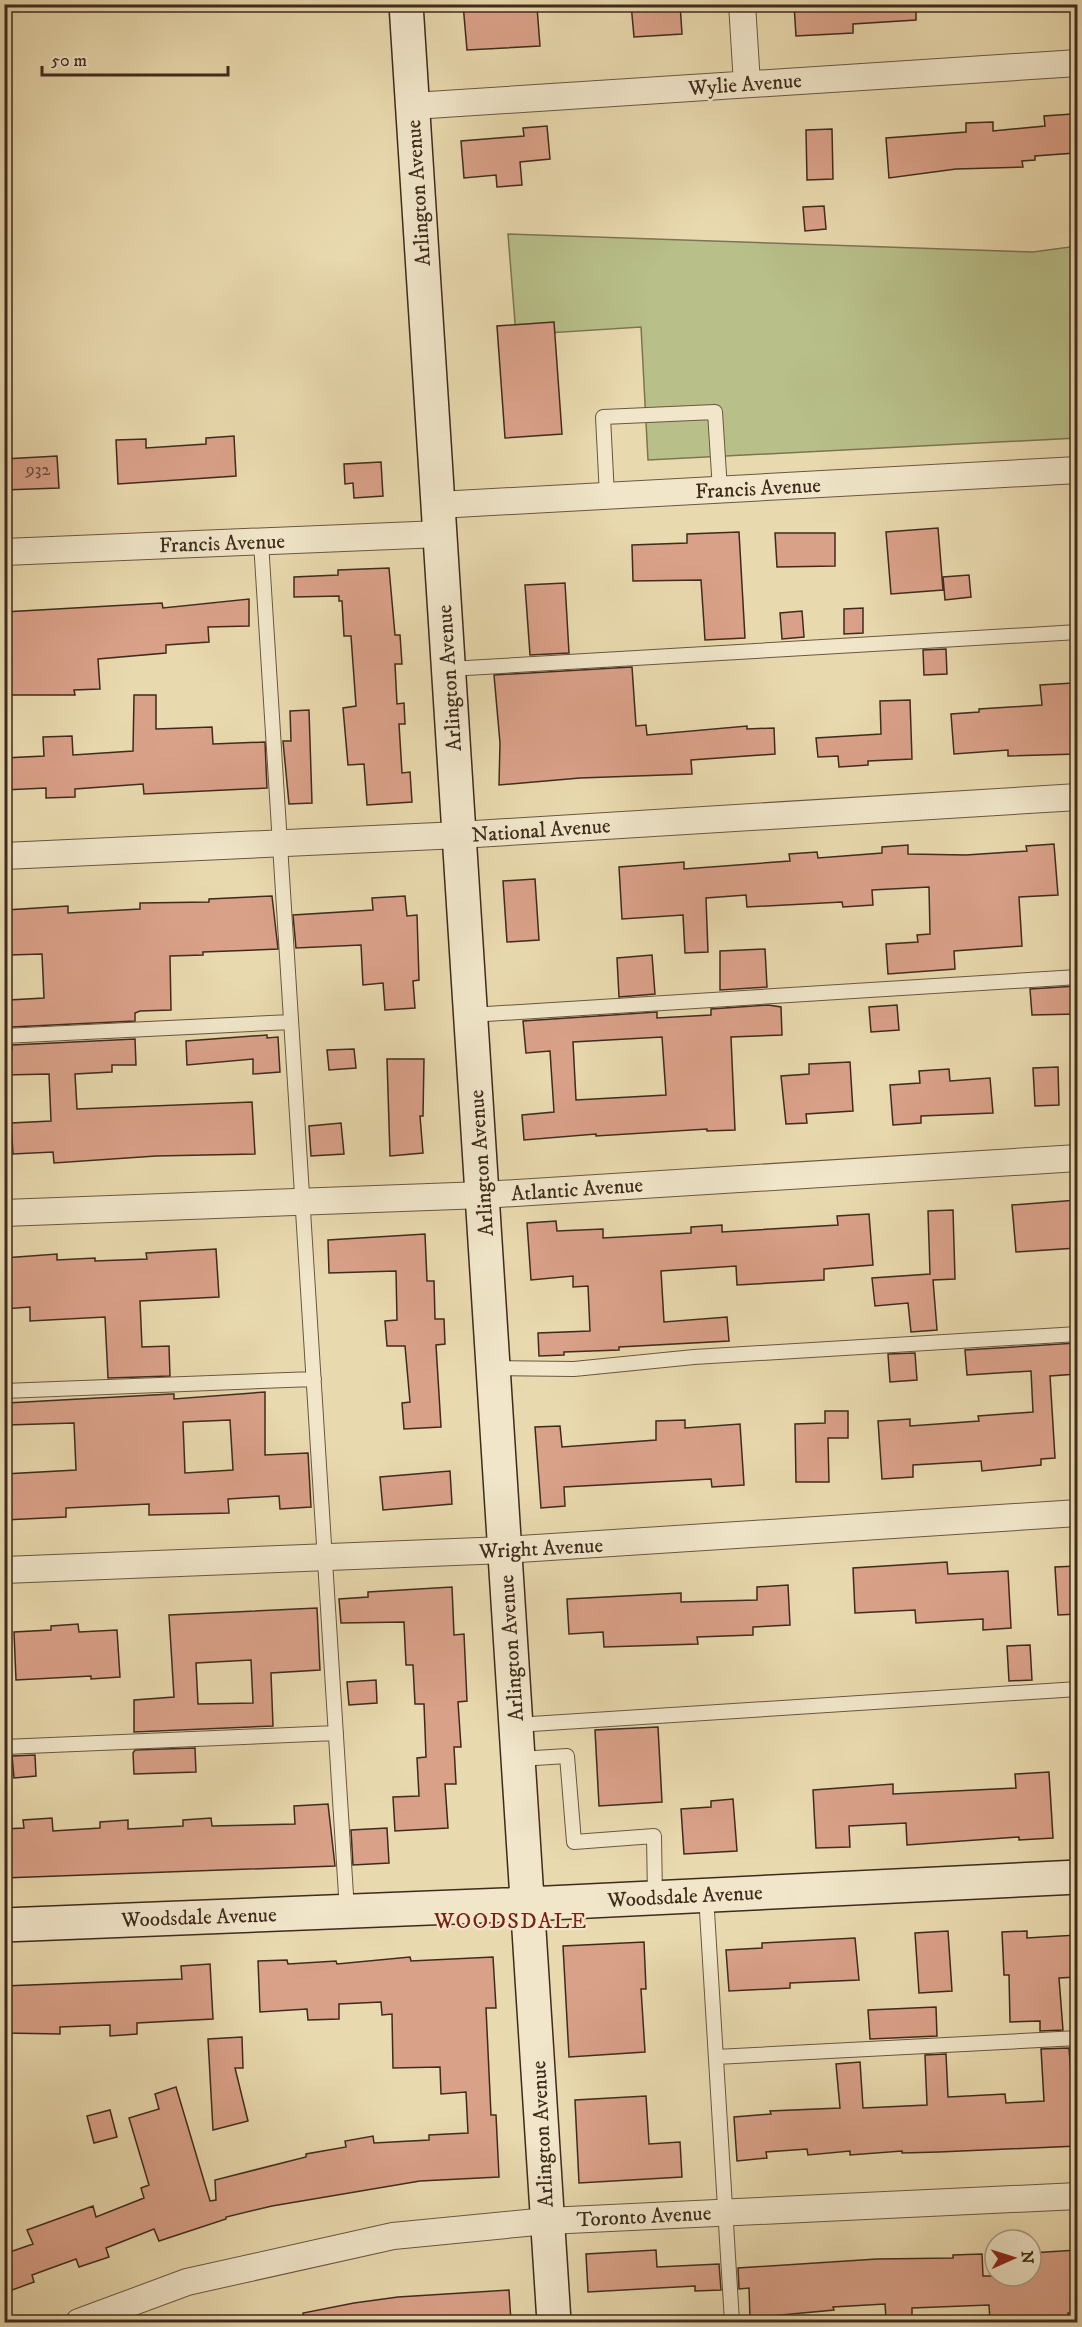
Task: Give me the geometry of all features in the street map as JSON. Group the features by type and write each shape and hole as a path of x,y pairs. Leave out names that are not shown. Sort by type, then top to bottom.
{"street":[{"name":"Arlington Avenue","path":"406,4 554,2322"},
{"path":"742,4 747,84"},
{"name":"Wylie Avenue","path":"413,106 1077,63"},
{"name":"Francis Avenue","path":"4,552 261,542 608,496 1077,471"},
{"name":"National Avenue","path":"4,856 459,835 1077,796"},
{"name":"Atlantic Avenue","path":"4,1213 483,1195 1077,1158"},
{"name":"Wright Avenue","path":"4,1570 505,1550 1077,1513"},
{"name":"Woodsdale Avenue","path":"4,1925 528,1904 1077,1876"},
{"name":"Toronto Avenue","path":"79,2322 187,2282 393,2236 547,2221 1077,2196"}],"lane":[{"path":"608,496 603,417 715,412 720,490"},
{"path":"261,542 347,1911"},
{"path":"449,669 1077,632"},
{"path":"471,1015 1077,977"},
{"path":"4,1036 291,1022"},
{"path":"494,1368 574,1369 694,1357 1077,1334"},
{"path":"4,1391 314,1379"},
{"path":"516,1725 1077,1689"},
{"path":"4,1746 336,1733"},
{"path":"519,1760 567,1756 573,1842 654,1836 655,1897"},
{"path":"706,1895 732,2322"},
{"path":"716,2057 1077,2038"}],"green space":[{"path":"508,234 1033,252 1077,246 1077,438 648,460 641,327 516,335"}],"building":[{"path":"463,4 504,4 505,9 537,7 540,46 467,50"},
{"path":"631,4 680,4 682,34 634,37"},
{"path":"794,4 916,4 916,20 853,24 853,33 796,36"},
{"path":"1072,114 1075,153 1035,156 1035,160 1022,161 1023,167 956,169 889,178 886,138 966,132 966,123 993,122 993,131 1045,126 1044,116"},
{"path":"547,126 550,159 520,162 522,185 497,187 496,175 464,178 461,141 524,136 523,128"},
{"path":"832,129 833,179 807,180 806,130"},
{"path":"824,206 826,229 805,231 803,207"},
{"path":"554,322 562,434 505,438 497,326"},
{"path":"234,436 236,476 118,484 116,440 146,439 146,448 206,444 206,438"},
{"path":"57,456 59,488 4,490 4,459"},
{"path":"381,462 383,496 354,498 353,483 345,484 344,464"},
{"path":"938,528 943,590 891,594 886,532"},
{"path":"739,532 745,638 705,640 701,580 633,581 632,545 687,543 687,534"},
{"path":"775,533 835,533 835,566 777,567"},
{"path":"389,568 395,635 400,635 402,664 395,664 397,704 404,703 405,724 399,724 402,773 410,772 412,802 367,805 364,764 348,765 343,708 356,706 351,636 344,636 342,601 339,601 339,596 294,597 294,577 338,575 338,570"},
{"path":"969,575 971,597 945,600 943,577"},
{"path":"565,583 569,653 530,655 525,585"},
{"path":"249,599 249,626 208,627 209,642 166,645 166,653 98,659 100,689 74,690 75,695 4,695 4,612 162,603 163,608"},
{"path":"863,608 863,633 844,634 844,609"},
{"path":"802,611 804,637 782,639 780,613"},
{"path":"946,649 947,674 924,675 923,650"},
{"path":"632,667 636,726 646,725 647,735 747,726 747,729 774,728 775,754 691,760 692,774 580,778 499,785 500,743 494,675"},
{"path":"1073,683 1077,754 1008,756 1008,750 954,754 951,714 979,712 979,709 1042,705 1040,685"},
{"path":"134,695 156,695 156,729 212,727 213,744 265,742 267,788 144,794 143,784 75,789 75,797 46,798 46,788 4,790 4,758 44,756 43,737 72,736 73,755 133,751"},
{"path":"910,700 912,759 868,761 868,765 839,767 838,756 818,757 816,738 881,734 880,701"},
{"path":"309,710 312,803 289,804 283,741 291,741 290,711"},
{"path":"1054,844 1058,895 1019,897 1022,946 954,951 955,969 888,974 886,944 918,942 917,935 930,934 929,887 872,890 873,905 843,907 842,902 747,907 746,895 706,898 708,952 685,953 683,915 622,919 619,867 684,862 684,869 790,861 789,854 817,852 818,858 882,853 882,847 908,845 908,854 966,855 1027,851 1026,846"},
{"path":"535,879 539,940 507,942 503,881"},
{"path":"272,896 278,949 203,952 203,955 170,956 171,1010 140,1011 135,1013 135,1021 11,1027 9,1000 44,998 42,954 9,955 6,910 68,906 68,913 140,909 140,903 209,902 209,899"},
{"path":"405,896 407,916 417,915 419,980 413,981 415,1008 385,1010 383,983 363,985 361,945 296,948 293,915 373,910 372,898"},
{"path":"765,949 767,987 720,990 720,951"},
{"path":"652,955 655,994 619,997 617,958"},
{"path":"1077,986 1077,1014 1032,1015 1030,989"},
{"path":"768,1005 781,1007 782,1035 731,1037 735,1130 707,1131 707,1129 596,1136 596,1134 524,1140 522,1115 554,1112 550,1051 526,1053 523,1021 657,1012 657,1018 711,1015 711,1009","holes":["662,1037 666,1095 576,1100 573,1042"]},
{"path":"897,1005 899,1030 871,1032 869,1007"},
{"path":"267,1035 267,1038 278,1037 280,1072 253,1074 253,1059 187,1065 186,1041"},
{"path":"135,1039 136,1065 112,1065 112,1072 75,1074 77,1109 252,1102 255,1154 156,1156 54,1163 53,1152 13,1154 11,1123 51,1121 49,1074 4,1075 4,1050 12,1050 12,1045"},
{"path":"354,1049 356,1068 329,1070 327,1050"},
{"path":"387,1059 424,1059 423,1116 420,1116 423,1153 390,1156"},
{"path":"850,1062 853,1111 806,1114 807,1123 786,1124 781,1076 809,1074 809,1064"},
{"path":"1058,1067 1059,1105 1035,1106 1033,1068"},
{"path":"949,1069 950,1081 990,1078 993,1113 921,1116 921,1123 893,1125 890,1085 920,1083 919,1071"},
{"path":"341,1123 344,1154 311,1156 309,1126"},
{"path":"1077,1200 1077,1248 1016,1252 1012,1205"},
{"path":"953,1210 955,1279 933,1280 937,1330 911,1332 908,1303 875,1306 872,1278 930,1274 928,1211"},
{"path":"869,1214 873,1265 824,1269 824,1280 737,1285 736,1266 661,1271 664,1322 727,1317 729,1341 619,1347 619,1350 564,1352 564,1355 539,1356 538,1333 590,1331 588,1286 573,1287 573,1276 531,1280 527,1223 556,1221 557,1231 603,1229 603,1238 691,1233 691,1227 722,1225 722,1232 838,1225 837,1216"},
{"path":"425,1234 427,1281 434,1281 435,1319 444,1319 445,1344 436,1345 441,1427 404,1429 402,1403 410,1402 405,1346 387,1346 385,1321 397,1320 396,1271 329,1273 328,1240"},
{"path":"216,1249 219,1297 140,1301 142,1347 169,1346 170,1376 108,1378 105,1317 30,1321 30,1307 4,1309 4,1258 57,1254 57,1260 147,1259 146,1253"},
{"path":"1077,1343 1077,1374 1050,1376 1055,1458 1041,1459 1041,1465 982,1471 981,1461 913,1465 913,1477 882,1479 878,1421 910,1419 910,1426 979,1421 978,1416 1033,1412 1031,1371 967,1375 965,1350"},
{"path":"915,1353 917,1380 890,1382 888,1354"},
{"path":"265,1392 265,1455 308,1453 311,1507 280,1509 279,1496 228,1499 229,1513 149,1515 149,1504 66,1508 66,1517 4,1520 4,1474 76,1470 74,1423 7,1425 7,1403 171,1394 174,1394 174,1399","holes":["230,1420 233,1470 185,1473 183,1422"]},
{"path":"825,1411 848,1411 848,1438 828,1438 829,1482 796,1482 795,1424 825,1423"},
{"path":"685,1420 685,1428 740,1424 744,1485 712,1487 711,1479 564,1487 565,1506 541,1508 535,1427 560,1426 562,1447 656,1440 656,1421"},
{"path":"450,1471 452,1504 383,1510 380,1477"},
{"path":"947,1562 948,1574 1008,1571 1011,1628 983,1630 983,1619 916,1623 915,1610 855,1613 853,1568"},
{"path":"1077,1566 1077,1614 1058,1615 1055,1567"},
{"path":"788,1585 790,1625 753,1627 753,1635 697,1637 698,1644 604,1647 603,1632 569,1634 567,1599 681,1593 681,1602 757,1600 757,1587"},
{"path":"452,1587 454,1635 464,1634 467,1701 458,1702 461,1747 454,1747 456,1784 445,1784 448,1828 395,1831 393,1797 419,1796 417,1758 426,1757 424,1704 415,1704 413,1665 406,1665 404,1622 341,1623 339,1599 368,1597 368,1592"},
{"path":"317,1608 320,1670 271,1673 273,1726 134,1732 134,1700 174,1697 169,1615","holes":["251,1660 253,1703 198,1704 196,1663"]},
{"path":"78,1624 79,1632 117,1630 120,1677 91,1679 91,1676 16,1680 14,1632 51,1630 51,1626"},
{"path":"1030,1645 1032,1680 1009,1681 1007,1646"},
{"path":"376,1680 377,1703 349,1705 347,1682"},
{"path":"658,1727 662,1802 599,1806 595,1730"},
{"path":"195,1748 196,1772 134,1774 133,1753 135,1750"},
{"path":"35,1755 36,1776 14,1778 12,1756"},
{"path":"1049,1772 1053,1838 1019,1840 1019,1837 907,1845 906,1823 849,1826 850,1847 816,1848 813,1790 893,1784 893,1794 1016,1788 1015,1774"},
{"path":"733,1799 737,1851 684,1854 681,1809 711,1807 711,1801"},
{"path":"328,1804 335,1866 4,1878 4,1829 24,1828 23,1820 52,1818 53,1831 100,1828 100,1822 128,1820 128,1829 183,1826 183,1820 211,1818 212,1826 295,1824 294,1806"},
{"path":"387,1828 389,1863 353,1865 351,1830"},
{"path":"948,1931 952,1991 919,1993 915,1933"},
{"path":"1027,1931 1027,1938 1077,1935 1077,1977 1059,1978 1063,2030 1040,2031 1040,2021 1010,2022 1009,1975 1004,1975 1002,1932"},
{"path":"855,1938 859,1980 790,1983 790,1988 729,1991 726,1950 762,1948 762,1943"},
{"path":"644,1942 646,1989 641,1989 645,2052 569,2057 563,1946"},
{"path":"410,1957 411,1961 493,1957 496,2008 486,2008 491,2115 496,2115 499,2177 420,2181 272,2206 226,2217 226,2219 159,2241 154,2229 106,2248 109,2257 79,2267 76,2259 32,2275 34,2282 4,2293 4,2254 33,2244 27,2230 93,2206 96,2217 144,2198 141,2188 149,2185 129,2118 159,2109 155,2094 176,2087 210,2201 216,2200 215,2180 306,2157 306,2154 346,2147 345,2141 373,2136 374,2143 429,2140 429,2135 468,2133 466,2092 441,2094 440,2067 393,2068 392,2014 382,2015 381,2002 339,2004 339,2019 308,2020 307,2009 260,2012 258,1961 287,1960 288,1964 336,1961 337,1964"},
{"path":"210,1964 213,2019 137,2023 137,2034 110,2036 110,2025 60,2027 60,2034 4,2033 4,1986 182,1979 181,1966"},
{"path":"936,2007 937,2036 870,2039 868,2010"},
{"path":"242,2037 243,2068 235,2068 248,2121 213,2130 208,2039"},
{"path":"1069,2048 1077,2146 939,2152 902,2153 902,2151 850,2155 850,2151 808,2155 807,2149 766,2152 767,2158 737,2161 734,2117 771,2114 770,2111 840,2108 836,2064 860,2062 863,2108 927,2105 925,2055 946,2054 948,2097 1005,2094 1006,2103 1044,2101 1041,2049"},
{"path":"646,2096 649,2144 680,2142 682,2177 579,2183 575,2100"},
{"path":"110,2110 117,2137 94,2143 87,2116"},
{"path":"656,2250 657,2267 719,2264 721,2290 695,2291 695,2286 588,2292 586,2254"},
{"path":"1077,2250 1077,2313 1068,2313 1068,2322 990,2322 989,2305 912,2308 912,2317 886,2318 885,2304 833,2307 834,2310 750,2318 749,2288 739,2289 738,2268 877,2259 953,2258 953,2255 982,2254 983,2288 1043,2288 1043,2252"},
{"path":"509,2290 511,2322 304,2322 303,2313 354,2303 398,2297"}],"district":[{"name":"WOODSDALE","path":"511,1920"}]}
